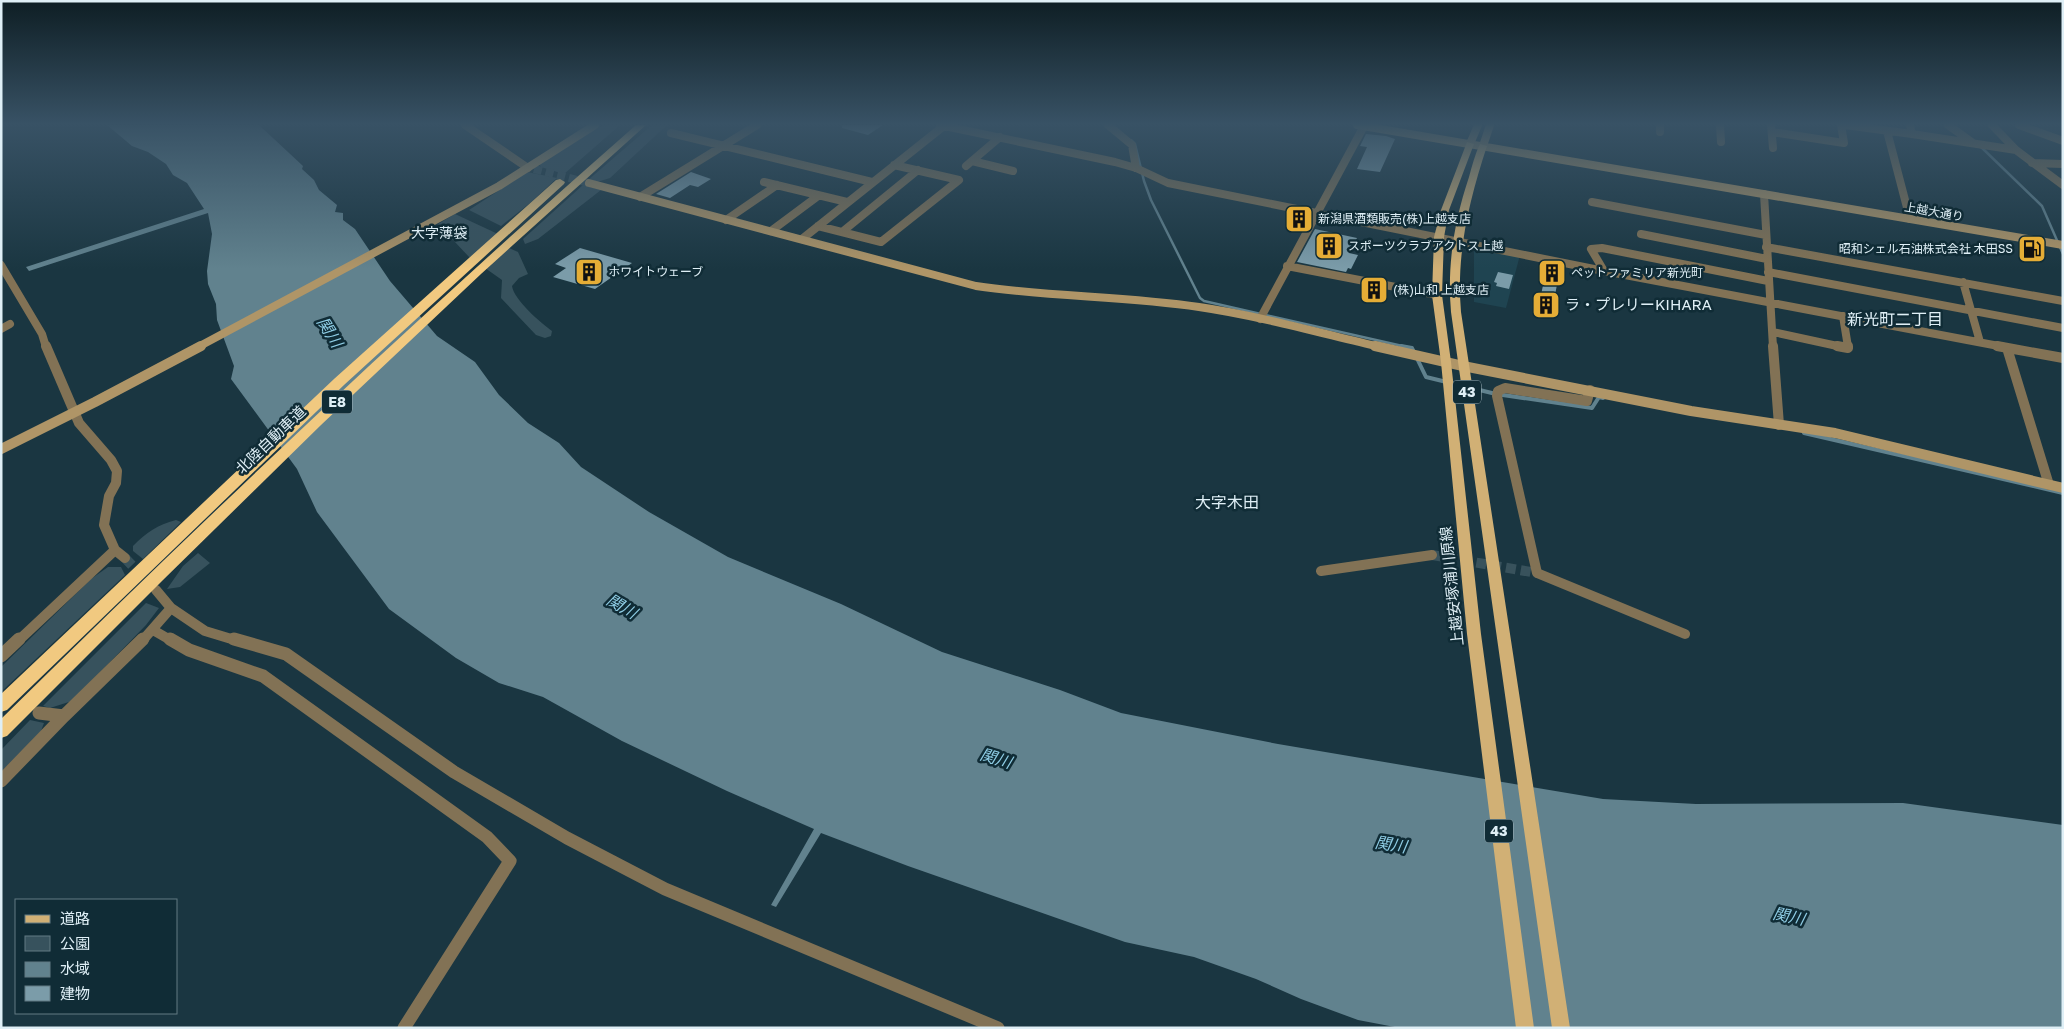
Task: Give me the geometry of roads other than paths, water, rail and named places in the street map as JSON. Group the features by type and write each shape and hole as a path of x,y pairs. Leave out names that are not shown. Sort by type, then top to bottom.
{"highway":[{"name":"北陸自動車道","path":"1,705 354,386 495,247 574,173"},
{"name":"北陸自動車道","path":"495,247 583,173"},
{"name":"北陸自動車道","path":"1,731 175,548"}],"main road":[{"name":"上越安塚浦川原線","path":"1459,173 1445,210 1439,237 1437,295 1446,362 1474,634 1524,1028"},
{"name":"43","path":"1474,173 1466,196 1457,241 1454,292 1561,1028"}],"street":[{"path":"1,449 95,402 522,173"},
{"path":"640,197 679,173"},
{"path":"835,173 872,182"},
{"path":"802,239 884,173"},
{"path":"842,232 914,173"},
{"path":"818,226 881,242 959,180 930,173"},
{"path":"1145,173 1168,183 1604,271 2063,358"},
{"path":"1260,319 1336,173"},
{"name":"上越大通り","path":"1641,173 2063,245"},
{"path":"1898,173 1910,219"},
{"path":"2046,173 2063,185"},
{"path":"764,182 847,202"},
{"path":"589,183 976,286 998,290 1200,307 1464,366 1692,411 1835,433 2063,488"},
{"path":"726,220 777,185"},
{"path":"1764,194 1779,425"},
{"path":"771,231 818,196"},
{"path":"1592,202 1766,235"},
{"path":"1641,234 1767,259"},
{"path":"1766,247 2063,301"},
{"path":"1604,271 1590,249 1602,248 1970,310 2063,328"},
{"path":"1,265 42,334 50,360 79,423 111,460 117,471 116,483 109,496 104,524 115,550 125,558"},
{"path":"1288,266 1437,295"},
{"path":"1963,282 1980,342"},
{"path":"1773,332 1848,348 1843,316"},
{"path":"1,329 10,324"},
{"path":"2006,348 2049,485"},
{"path":"1590,390 1587,401 1505,388 1498,391 1497,396 1537,574 1685,634"},
{"path":"1,656 115,550"},
{"path":"1321,571 1432,554"},
{"path":"156,590 171,608 205,631 286,654 454,772 567,838 665,889 998,1028"},
{"path":"1,781 64,716 153,630 171,608"},
{"path":"153,630 188,650 263,676 487,838 510,861 404,1028"},
{"path":"39,714 64,716"}],"water":[{"name":"関川","path":"172,173 306,173 314,180 319,190 337,205 335,212 343,213 343,220 355,229 390,281 437,336 475,362 499,395 528,423 559,443 581,467 649,512 728,557 841,604 942,652 1060,690 1121,713 1278,744 1603,799 1696,804 1903,803 2063,825 2063,1028 1400,1028 1358,1020 1301,999 1256,979 1194,957 1125,942 908,866 821,833 776,907 771,905 814,829 727,791 622,741 543,697 499,683 456,658 389,609 317,512 297,469 231,379 234,366 217,320 216,304 208,284 207,271 212,234 208,213 29,271 26,267 204,209 187,183"}],"waterway":[{"path":"1142,173 1151,200 1200,298 1204,301 1407,347"},
{"path":"2008,173 2042,206 2063,254"},
{"path":"1401,346 1412,348 1426,377 1496,394 1592,408 1599,397 1603,398"},
{"path":"1804,433 2063,493"}],"tunnel":[{"path":"550,173 589,183"},
{"path":"1432,555 1537,573"},
{"path":"125,558 143,577"}],"place":[{"name":"新潟県酒類販売(株)上越支店","path":"1299,219"},
{"name":"スポーツクラブアクトス上越","path":"1329,246"},
{"name":"昭和シェル石油株式会社 木田SS","path":"2032,249"},
{"name":"ホワイトウェーブ","path":"589,272"},
{"name":"ペットファミリア新光町","path":"1552,273"},
{"name":"(株)山和 上越支店","path":"1374,290"},
{"name":"ラ・プレリーKIHARA","path":"1546,305"}],"district":[{"name":"大字薄袋","path":"439,233"},
{"name":"新光町二丁目","path":"1895,319"},
{"name":"大字木田","path":"1227,502"}]}
